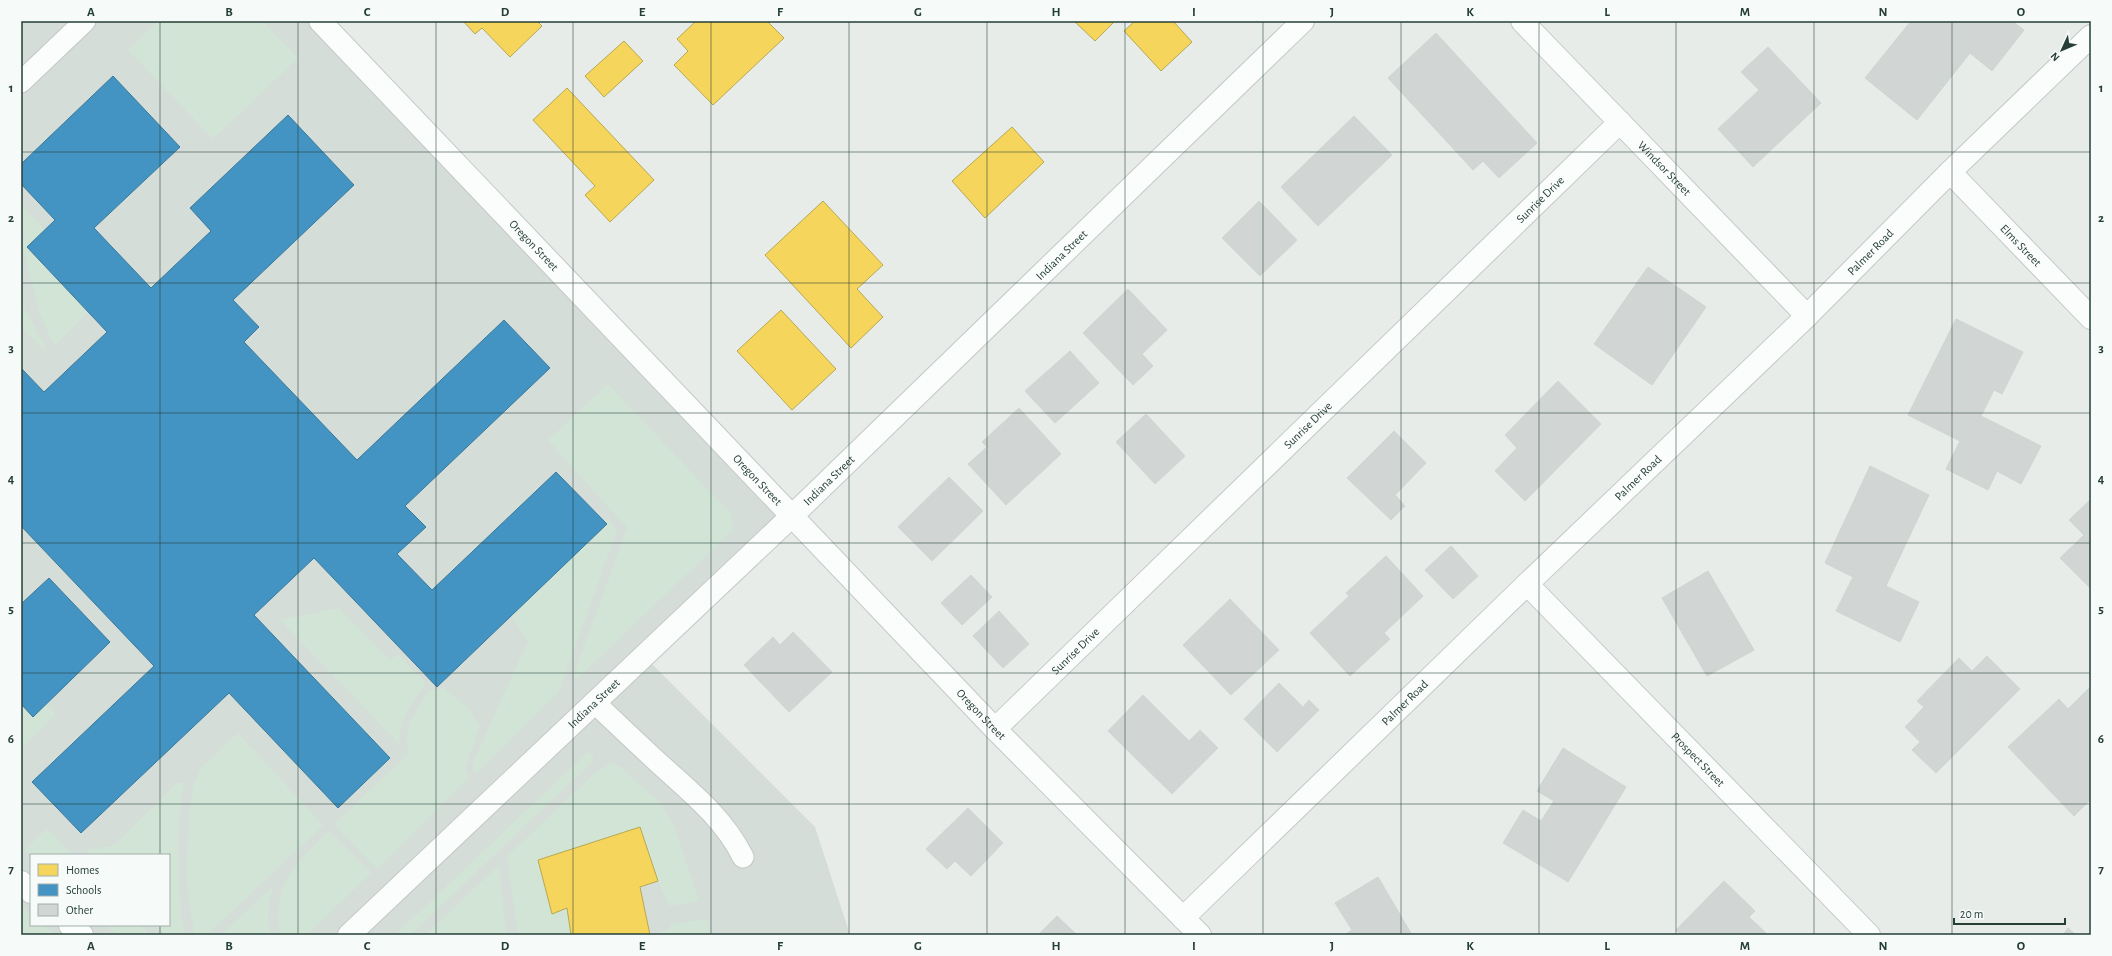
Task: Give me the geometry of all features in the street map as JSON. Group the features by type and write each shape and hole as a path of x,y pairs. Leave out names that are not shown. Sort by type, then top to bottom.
{"street":[{"name":"Oregon Street","path":"320,21 793,515 995,729 1200,935"},
{"name":"Indiana Street","path":"349,935 793,515 1303,21"},
{"name":"Windsor Street","path":"1522,21 1807,316"},
{"name":"Palmer Road","path":"1183,918 1527,584 1807,316 1950,172 2091,36"},
{"name":"Sunrise Drive","path":"995,729 1620,122"},
{"name":"Elms Street","path":"1950,172 2091,318"},
{"name":"Prospect Street","path":"1527,584 1869,935"},
{"path":"21,882 30,891"},
{"path":"71,926 82,935"}],"lane":[{"path":"21,82 85,21"},
{"path":"595,703 625,733 707,807 724,825 743,857"}],"shaded area":[{"path":"21,21 313,21 788,517 642,654 815,827 850,935 21,935"}],"green space":[{"path":"158,21 262,21 298,58 213,139 128,50"},
{"path":"21,205 45,230 27,248 88,312 54,346 39,311 22,244 24,234 21,232"},
{"path":"21,302 45,346 44,350 21,326"},
{"path":"608,384 731,514 733,530 579,677 573,677 627,528 548,440"},
{"path":"608,518 617,530 559,692 476,773 472,768 474,760 528,641 511,616 607,524 604,521"},
{"path":"339,608 390,660 398,654 426,683 411,704 403,720 400,745 280,620"},
{"path":"444,688 468,708 480,726 465,769 469,778 377,869 334,824 408,754 407,737 410,722 428,691"},
{"path":"21,704 33,717 46,704 56,714 21,749"},
{"path":"238,733 323,825 207,935 194,935 186,876 190,809 194,784 201,768"},
{"path":"589,751 594,758 591,763 410,935 395,935"},
{"path":"609,763 619,766 662,805 675,828 699,901 669,906 658,881 640,827 538,860 552,913 567,908 571,935 518,935 507,857 593,775"},
{"path":"184,782 179,820 178,858 184,935 164,935 156,926 170,926 170,854 86,854 88,850 111,846 121,839 177,783"},
{"path":"47,828 72,854 30,855 25,850"},
{"path":"329,831 371,873 307,935 280,935 278,917 279,902 288,876 305,854"},
{"path":"499,865 506,935 425,935"},
{"path":"271,888 273,889 268,912 270,935 221,935"},
{"path":"21,905 30,914 30,926 44,926 56,935 21,935"},
{"path":"707,919 712,935 660,935 661,932 670,929 671,924"},
{"path":"105,926 141,926 150,935 118,935"}],"building: Homes":[{"path":"463,21 537,21 542,26 510,57 482,28 475,34"},
{"path":"696,21 767,21 784,38 713,105 674,65 688,51 677,39"},
{"path":"1074,21 1115,21 1095,41"},
{"path":"1135,21 1173,21 1192,42 1161,71 1124,31"},
{"path":"624,41 643,61 604,97 585,76"},
{"path":"567,88 654,180 610,222 585,195 595,186 533,120"},
{"path":"1012,127 1044,162 985,218 952,181"},
{"path":"823,201 883,265 857,289 883,317 851,348 765,255"},
{"path":"781,310 836,369 792,410 737,351"},
{"path":"640,827 658,881 640,887 650,935 571,935 567,908 552,914 538,860"}],"building: Schools":[{"path":"113,76 180,147 94,228 151,288 211,231 190,208 288,115 354,185 233,300 259,327 244,342 357,460 504,320 550,368 405,506 426,527 397,554 432,590 556,472 607,524 437,687 314,558 254,615 390,758 338,808 229,693 81,833 32,782 154,666 21,526 21,368 44,392 107,332 27,247 55,220 21,184 21,164"},
{"path":"49,578 110,642 33,717 21,704 21,604"}],"building: Other":[{"path":"1911,21 2012,21 2024,30 1992,71 1970,53 1917,120 1865,78"},
{"path":"1436,33 1537,143 1499,178 1483,161 1473,170 1388,78"},
{"path":"1768,47 1821,103 1753,167 1718,129 1759,90 1741,72"},
{"path":"1354,116 1392,155 1318,226 1281,187"},
{"path":"1259,201 1297,240 1260,276 1222,238"},
{"path":"1648,267 1706,307 1652,385 1594,344"},
{"path":"1128,289 1167,330 1142,354 1153,366 1133,385 1083,333"},
{"path":"1956,319 2023,352 2002,394 1994,390 1981,416 2041,446 2021,484 1997,471 1988,490 1946,469 1960,441 1908,415"},
{"path":"1070,351 1099,383 1055,423 1025,391"},
{"path":"1558,381 1601,424 1525,501 1495,471 1517,448 1505,435"},
{"path":"1019,408 1061,454 1006,505 968,464 987,447 982,442"},
{"path":"1146,414 1185,456 1155,484 1116,442"},
{"path":"1394,431 1426,463 1395,495 1405,506 1391,520 1347,478"},
{"path":"1870,466 1929,495 1886,586 1919,602 1900,642 1836,611 1853,577 1825,563"},
{"path":"949,477 983,511 932,561 898,527"},
{"path":"2091,499 2091,589 2060,558 2084,535 2069,520"},
{"path":"1451,546 1478,576 1453,599 1425,570"},
{"path":"1386,556 1423,596 1384,633 1390,639 1350,676 1310,633 1349,596 1346,593"},
{"path":"1708,571 1754,650 1707,676 1662,598"},
{"path":"971,575 992,597 962,625 941,603"},
{"path":"1230,599 1279,650 1231,695 1183,645"},
{"path":"999,611 1029,644 1003,668 973,636"},
{"path":"793,632 832,672 789,712 744,665 773,637 780,645"},
{"path":"1987,656 2020,689 1936,773 1912,750 1920,742 1905,727 1924,707 1917,701 1959,658 1972,671"},
{"path":"1279,683 1303,707 1309,700 1319,710 1277,752 1244,719"},
{"path":"2091,686 2091,799 2074,816 2008,747 2059,699 2068,709"},
{"path":"1143,695 1189,741 1200,730 1218,748 1172,794 1108,731"},
{"path":"1563,748 1626,787 1568,882 1503,843 1523,810 1541,821 1554,801 1537,791"},
{"path":"968,808 1003,843 971,876 955,861 947,869 926,849"},
{"path":"1378,877 1412,935 1344,935 1352,930 1335,903"},
{"path":"1724,881 1755,911 1749,917 1768,935 1682,935 1676,930"},
{"path":"1057,916 1077,935 1038,935"},
{"path":"2068,928 2076,935 2063,935"}]}
